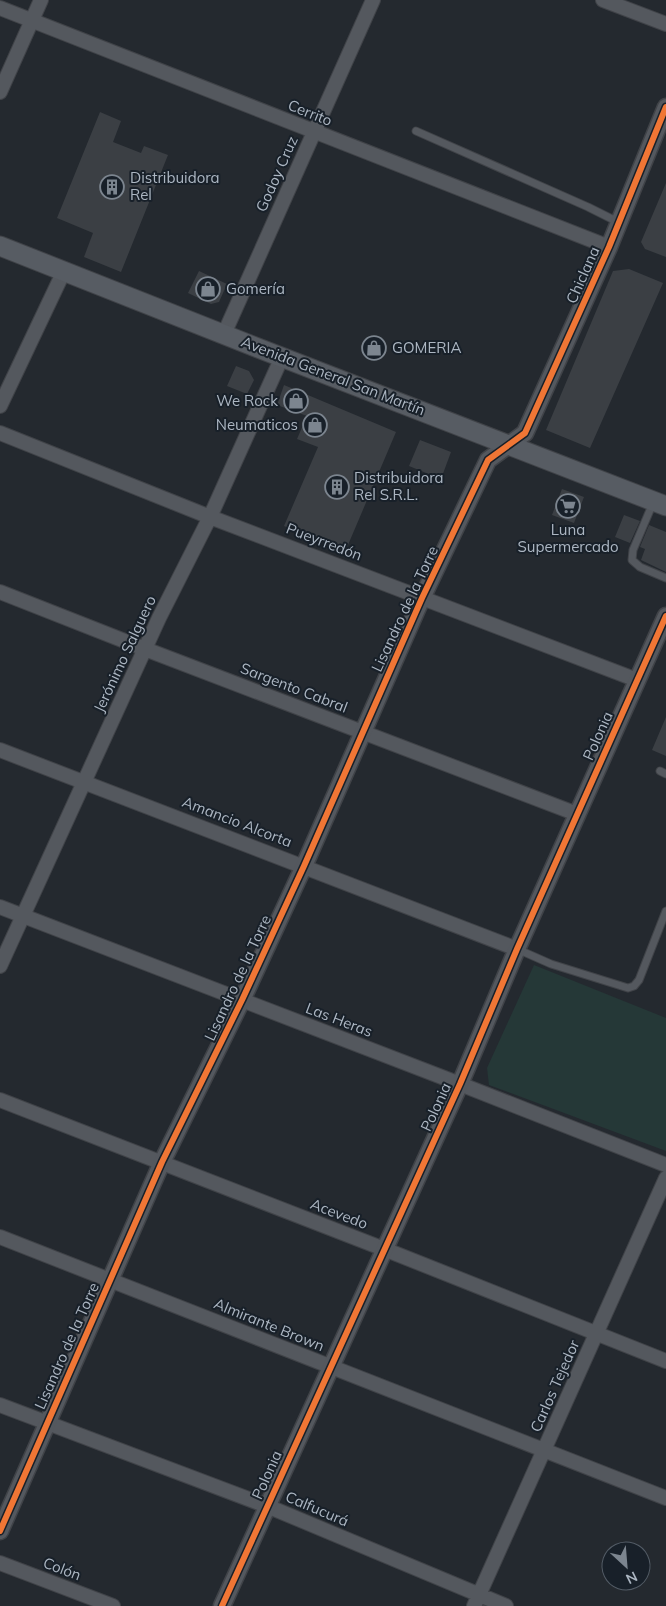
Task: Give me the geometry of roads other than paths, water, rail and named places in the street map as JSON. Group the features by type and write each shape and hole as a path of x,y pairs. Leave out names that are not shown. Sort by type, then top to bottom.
{"main road":[{"name":"Avenida General San Martín","path":"0,246 660,504"}],"street":[{"path":"0,92 41,0"},
{"name":"Godoy Cruz","path":"224,334 373,0"},
{"path":"604,0 666,24"},
{"name":"Cerrito","path":"0,8 608,247"},
{"name":"Chiclana","path":"510,444 525,433 619,222 666,107"},
{"path":"0,406 64,271"},
{"name":"Jerónimo Salguero","path":"0,966 145,649 210,516 282,357"},
{"name":"Pueyrredón","path":"0,433 637,680"},
{"name":"Lisandro de la Torre","path":"0,1531 162,1162 242,1000 304,866 422,598 488,460 510,444"},
{"name":"Sargento Cabral","path":"0,592 577,814"},
{"name":"Polonia","path":"222,1606 460,1084 517,949 666,616"},
{"name":"Amancio Alcorta","path":"0,750 517,949"},
{"name":"Las Heras","path":"0,907 666,1165"},
{"name":"Acevedo","path":"0,1100 666,1361"},
{"name":"Carlos Tejedor","path":"476,1600 666,1178"},
{"name":"Almirante Brown","path":"0,1237 666,1498"},
{"name":"Calfucurá","path":"0,1405 267,1506 476,1600 506,1606"},
{"name":"Colón","path":"0,1563 113,1606"}],"lane":[{"path":"416,131 619,222"},
{"path":"660,504 633,550 632,560 640,567 666,578"},
{"path":"517,949 551,964 628,988 634,986 639,980 666,911"}],"place":[{"name":"Distribuidora Rel","path":"112,187"},
{"name":"Gomería","path":"208,289"},
{"name":"GOMERIA","path":"374,348"},
{"name":"We Rock","path":"296,401"},
{"name":"Neumaticos","path":"315,425"},
{"name":"Distribuidora Rel S.R.L.","path":"337,487"},
{"name":"Luna Supermercado","path":"568,506"}]}
